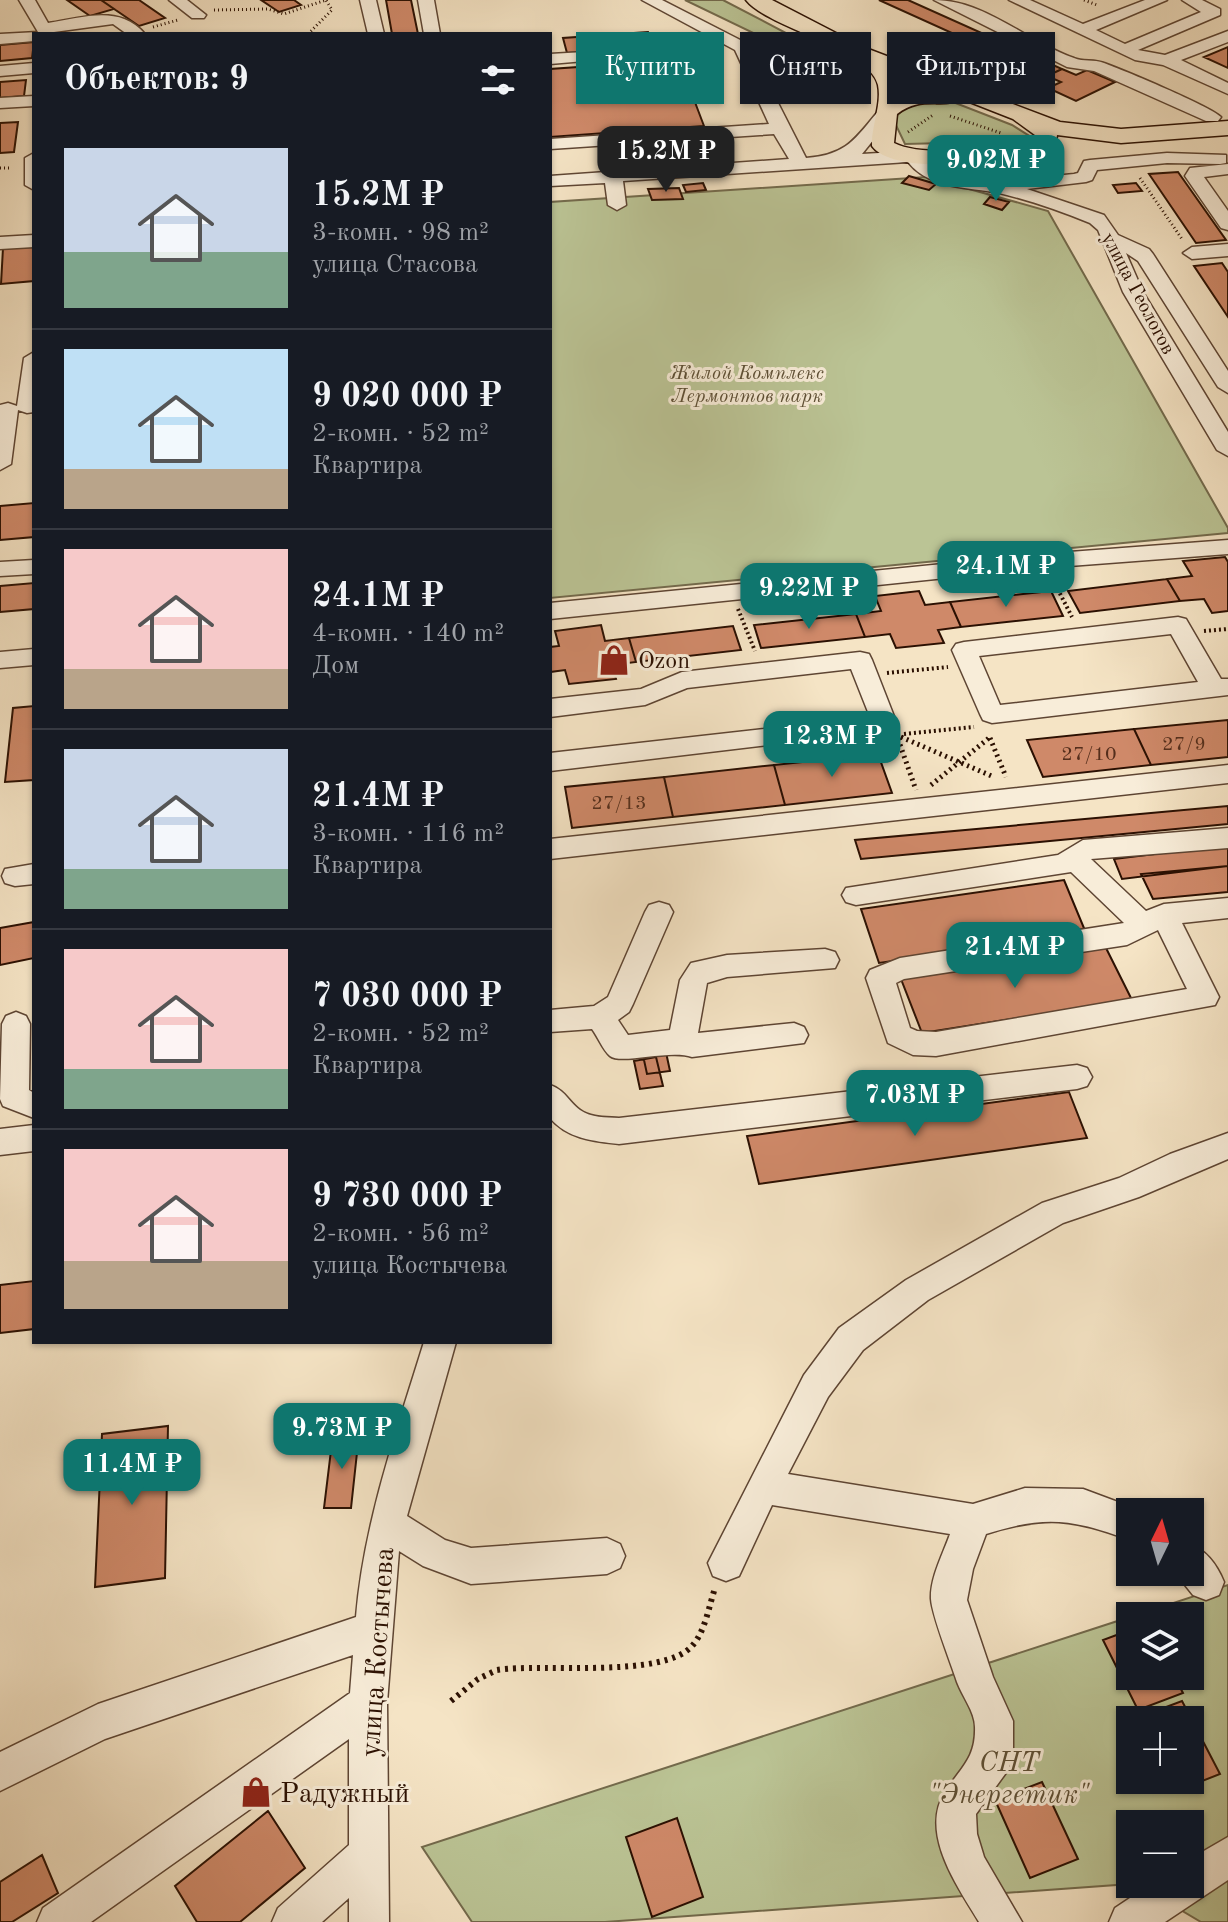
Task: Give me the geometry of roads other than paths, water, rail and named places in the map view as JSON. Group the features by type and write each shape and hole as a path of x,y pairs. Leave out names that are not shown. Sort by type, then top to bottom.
{"main road":[{"path":"756,0 819,32"},
{"path":"871,58 1006,122 1040,128 1048,138 1047,143 1019,150 913,156 891,152 883,146 881,129 890,93 886,77 871,64"},
{"path":"886,113 895,103 911,96 930,95 974,100 1006,122 1221,144"},
{"path":"1019,150 1098,156 1221,144"}],"street":[{"path":"27,0 41,32"},
{"path":"177,0 198,15"},
{"path":"368,0 376,32"},
{"path":"426,0 432,32"},
{"path":"650,0 742,47 781,128 807,164"},
{"path":"942,0 996,23 1005,32 1073,64 1097,66 1221,144"},
{"path":"1017,0 1141,57 1167,60 1221,86 1221,144 1204,169 1194,176 1228,224"},
{"path":"1082,30 1159,0"},
{"path":"1126,49 1214,12 1190,0"},
{"path":"47,32 113,19 135,32"},
{"path":"0,39 32,34"},
{"path":"1167,60 1228,36"},
{"path":"552,59 576,58"},
{"path":"0,71 32,68"},
{"path":"0,103 32,101"},
{"path":"807,164 842,158 855,151 886,113"},
{"path":"552,144 781,128"},
{"path":"552,181 913,156 923,170 1007,189 1031,182 1086,176 1098,156 1129,162 1167,158 1221,144"},
{"path":"613,176 617,205"},
{"name":"улица Геологов","path":"1007,189 1097,219 1110,238 1133,292 1228,450"},
{"path":"0,233 32,231"},
{"path":"1110,238 1146,258 1228,387"},
{"path":"0,243 32,241"},
{"path":"1192,253 1228,250"},
{"path":"0,464 32,364"},
{"path":"552,611 1043,561 1228,547"},
{"path":"0,569 32,567"},
{"path":"1178,625 1221,687 992,714 964,650 1178,625"},
{"path":"0,660 32,657"},
{"path":"552,708 645,697 682,680 860,660 885,724 552,762"},
{"path":"552,849 920,801 1228,774"},
{"path":"856,895 1065,864 1083,850 1228,838"},
{"path":"1074,859 1153,920 1216,996 936,1044 913,1043 898,1035 880,978 900,969 1114,936 1153,920 1228,908"},
{"path":"552,1021 600,1017 619,1004 659,912"},
{"path":"682,1040 694,980 701,971 727,966 825,960"},
{"path":"600,1017 621,1048 682,1040 692,1045 794,1035"},
{"path":"16,1024 14,1097 32,1105"},
{"path":"552,1099 568,1118 585,1127 619,1131 1077,1077"},
{"path":"0,1142 32,1138"},
{"path":"726,1563 816,1386 851,1339 917,1290 1053,1213 1128,1188 1181,1163 1228,1146"},
{"name":"улица Костычева","path":"369,1922 368,1703 378,1567 387,1523 439,1344"},
{"path":"763,1487 973,1521 1025,1505 1083,1506 1116,1518"},
{"path":"973,1521 955,1569 949,1600 967,1658 994,1721 994,1756 957,1808 957,1834 968,1867 1002,1922"},
{"path":"387,1523 436,1554 471,1566 607,1556"},
{"path":"0,1772 98,1723 372,1630"},
{"path":"57,1922 368,1703"},
{"path":"292,1922 368,1854"},
{"path":"1204,1873 1228,1857"},
{"path":"1129,1922 1165,1898"}],"place":[{"name":"Ozon","path":"614,660"},
{"name":"Радужный","path":"256,1792"}],"park label":[{"name":"Жилой Комплекс Лермонтов парк","path":"747,384"},
{"name":"СНТ \"Энергетик\"","path":"1009,1777"}]}
